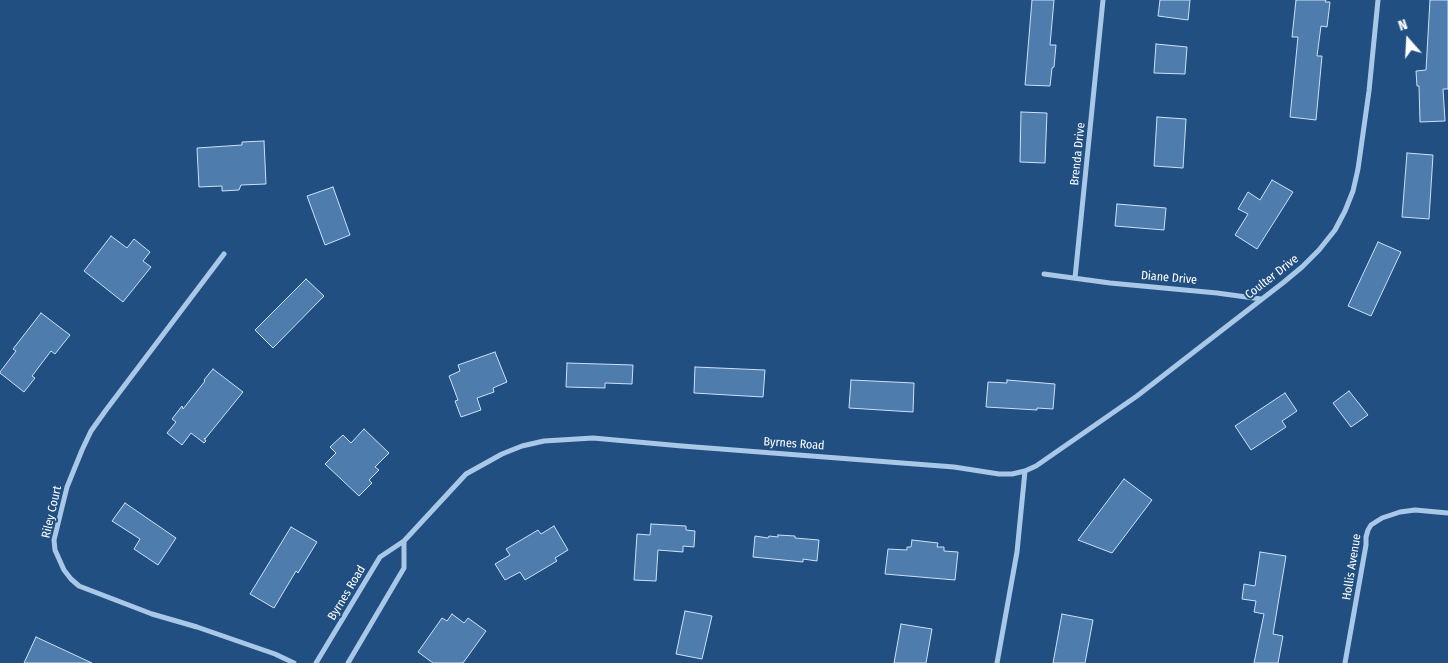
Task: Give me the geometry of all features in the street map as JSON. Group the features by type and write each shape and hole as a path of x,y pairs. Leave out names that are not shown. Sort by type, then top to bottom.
{"street":[{"name":"Brenda Drive","path":"1075,278 1103,0"},
{"name":"Coulter Drive","path":"1025,471 1044,461 1137,396 1302,267 1335,230 1353,191 1358,169 1369,91 1378,0"},
{"name":"Riley Court","path":"224,254 91,431 67,487 54,540 55,550 64,570 79,586 152,614 197,627 266,651 294,663"},
{"path":"1044,274 1075,278"},
{"name":"Diane Drive","path":"1075,278 1261,299"},
{"name":"Byrnes Road","path":"316,663 380,557 404,541 466,474 502,454 522,446 544,441 593,438 954,467 999,474 1025,471"},
{"path":"998,663 1016,552 1025,471"},
{"name":"Hollis Avenue","path":"1345,663 1366,537 1371,525 1382,518 1400,512 1415,510 1448,513"},
{"path":"348,663 404,568 404,541"}],"building":[{"path":"1032,0 1054,0 1050,45 1056,45 1050,86 1025,85"},
{"path":"1160,0 1190,0 1188,20 1158,16"},
{"path":"1296,0 1326,0 1325,2 1330,2 1327,27 1321,26 1317,56 1322,56 1316,120 1290,117 1298,37 1292,37"},
{"path":"1430,0 1448,0 1448,89 1443,89 1445,121 1420,122 1419,86 1417,86 1416,71 1426,70"},
{"path":"1156,44 1187,47 1185,74 1154,73"},
{"path":"1021,112 1047,113 1045,163 1020,162"},
{"path":"1157,117 1186,119 1183,168 1154,166"},
{"path":"264,141 266,184 241,185 239,190 222,191 222,186 199,187 197,148 242,145 242,142"},
{"path":"1407,153 1433,155 1429,219 1402,217"},
{"path":"1272,180 1293,192 1257,249 1235,235 1248,214 1238,209 1248,192 1260,200"},
{"path":"333,187 350,235 325,245 307,196"},
{"path":"1117,204 1166,208 1164,230 1115,226"},
{"path":"111,236 127,248 134,239 150,252 143,261 151,267 123,302 84,271"},
{"path":"1378,242 1401,252 1371,316 1348,306"},
{"path":"306,279 324,296 273,348 255,330"},
{"path":"41,313 70,335 55,354 51,351 32,376 35,378 24,392 0,372 16,351 13,349"},
{"path":"495,352 507,382 493,388 494,392 477,398 481,410 461,417 455,401 458,400 449,376 460,371 458,365"},
{"path":"567,363 633,365 632,384 605,383 605,388 566,387"},
{"path":"695,367 765,370 763,397 694,393"},
{"path":"213,369 243,392 204,438 206,441 204,443 191,433 182,445 167,433 176,422 172,419 182,406 183,409"},
{"path":"851,380 914,383 913,412 849,408"},
{"path":"1007,380 1055,384 1053,409 986,407 988,382 1007,383"},
{"path":"1349,391 1368,415 1351,427 1333,403"},
{"path":"1285,393 1297,411 1282,421 1286,427 1251,450 1235,426"},
{"path":"364,429 389,453 375,467 379,470 369,480 372,483 359,496 325,464 336,453 330,447 343,435 351,443"},
{"path":"1124,479 1152,500 1112,553 1078,540"},
{"path":"125,503 176,538 158,565 134,549 140,539 112,521"},
{"path":"651,524 686,526 686,530 695,531 694,547 683,546 683,552 658,550 656,581 634,580 637,534 650,535"},
{"path":"554,526 568,550 555,558 557,561 525,580 520,572 505,580 495,564 510,555 506,549 538,530 541,534"},
{"path":"291,527 317,542 298,573 296,571 274,608 250,594"},
{"path":"778,535 819,540 817,561 803,559 803,562 753,557 755,536 768,538 769,536 778,537"},
{"path":"912,540 938,543 937,547 944,547 944,551 958,552 955,580 885,574 888,549 907,550 907,547 911,547"},
{"path":"1260,552 1286,556 1273,634 1283,636 1278,663 1254,663 1264,614 1254,612 1256,601 1242,599 1244,584 1255,586"},
{"path":"685,611 712,616 702,659 676,654"},
{"path":"452,614 464,623 468,618 486,631 463,663 433,663 418,652 442,618 447,621"},
{"path":"1062,614 1093,620 1085,663 1053,663"},
{"path":"901,624 932,629 926,663 894,663"},
{"path":"36,637 92,663 24,663"}]}
